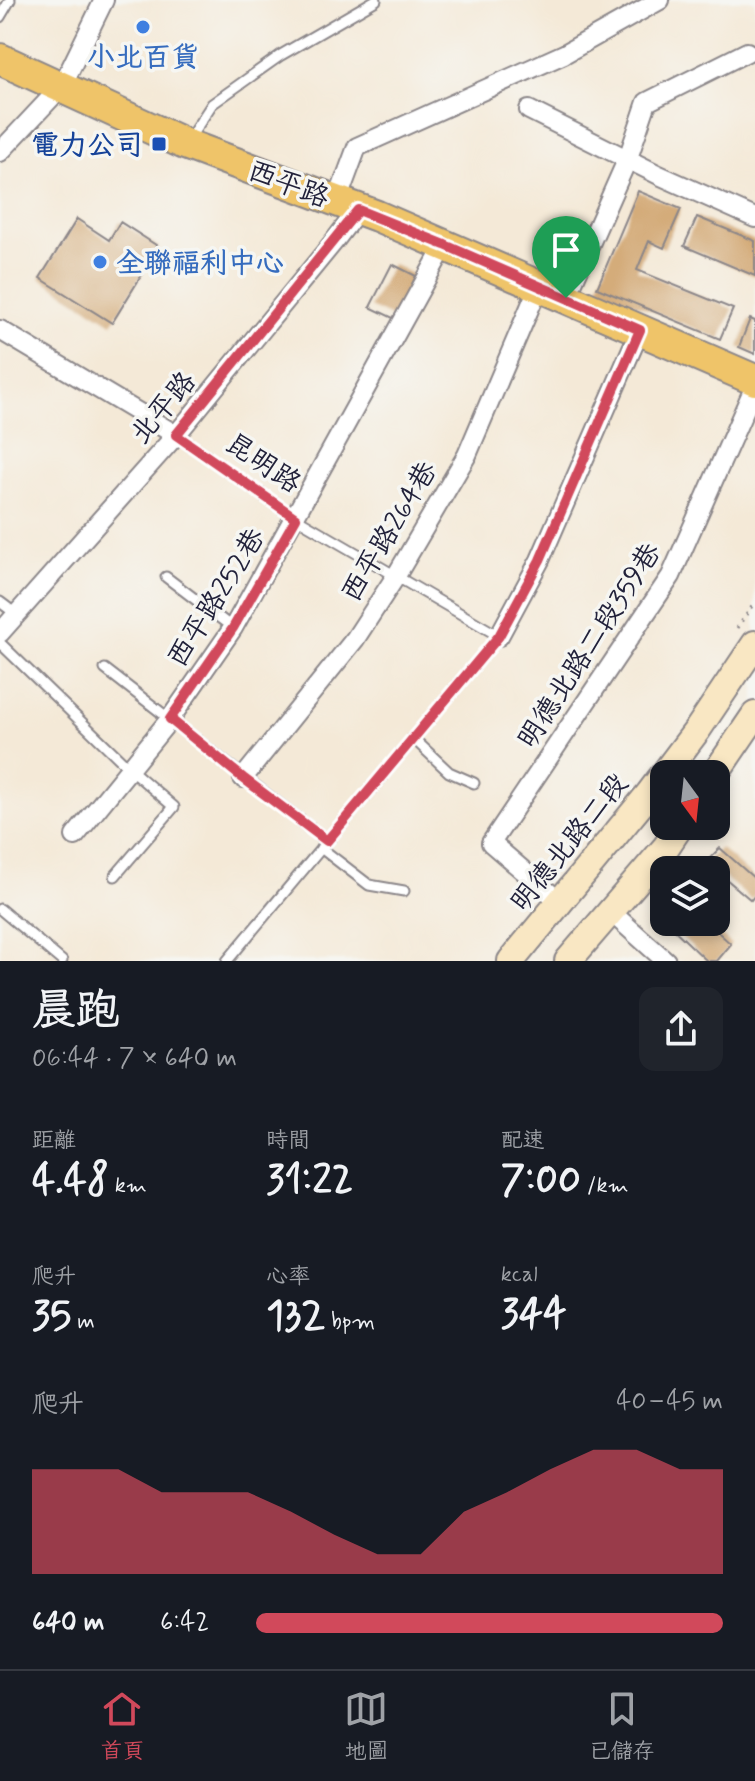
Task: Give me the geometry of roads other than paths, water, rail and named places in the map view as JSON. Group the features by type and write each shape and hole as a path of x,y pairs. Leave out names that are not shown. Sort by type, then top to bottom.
{"main road":[{"name":"西平路","path":"0,59 185,144 445,245 755,383"},
{"name":"明德北路二段","path":"511,961 698,729 755,644"},
{"path":"724,760 755,715"},
{"path":"568,961 671,840"}],"street":[{"path":"0,152 62,86 104,0"},
{"name":"北平路","path":"0,633 176,435 347,205 357,147 564,54 660,0"},
{"name":"西平路264巷","path":"243,778 355,639 396,576 467,455 552,292 628,158 647,102 747,52"},
{"path":"529,110 755,218"},
{"name":"西平路252巷","path":"75,836 170,719 233,628 445,245"},
{"name":"昆明路","path":"0,330 176,435"},
{"path":"499,636 540,560 640,330"},
{"name":"明德北路二段359巷","path":"560,902 491,843 671,576 755,383"},
{"path":"611,912 666,961"}],"lane":[{"path":"0,17 10,0"},
{"path":"185,144 212,104 281,55 376,0"},
{"name":"昆明路","path":"176,435 296,518 499,636"},
{"path":"166,577 233,628"},
{"path":"0,602 16,614"},
{"path":"227,961 499,636"},
{"path":"0,643 130,769 174,807 115,876"},
{"path":"105,669 243,778 369,885 404,891"},
{"path":"413,738 449,772 474,783"},
{"path":"0,909 62,961"}],"place":[{"name":"小北百貨","path":"143,27"},
{"name":"電力公司","path":"159,144"},
{"name":"全聯福利中心","path":"100,262"}]}
